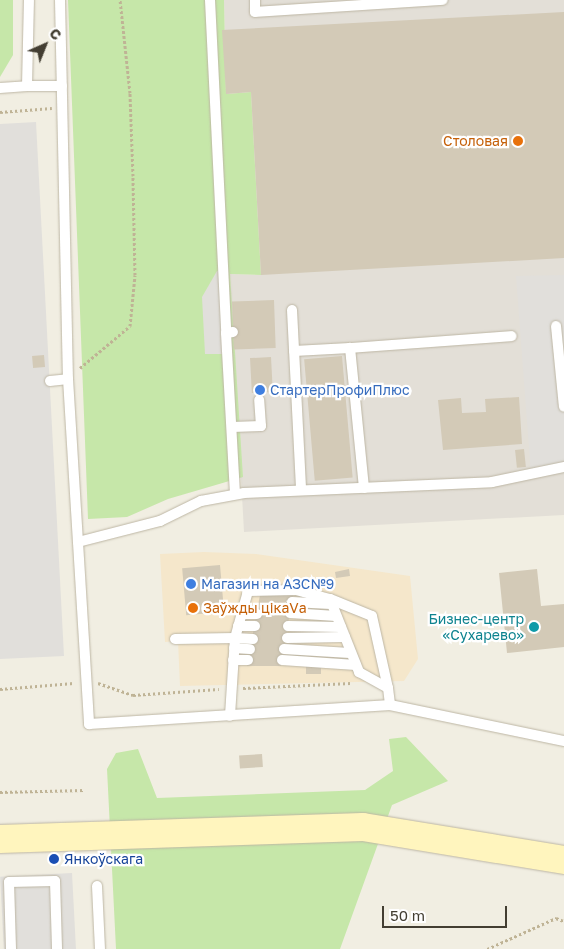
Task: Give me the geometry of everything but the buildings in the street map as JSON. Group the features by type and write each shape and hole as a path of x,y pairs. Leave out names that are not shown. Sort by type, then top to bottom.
{"main road":[{"path":"0,839 363,827 564,860"}],"lane":[{"path":"27,86 29,0"},
{"path":"60,0 68,379 89,724 390,705 564,741"},
{"path":"210,0 230,332 232,427 236,494"},
{"path":"254,0 255,12 443,0"},
{"path":"0,88 62,86"},
{"path":"292,310 301,490"},
{"path":"556,326 564,407"},
{"path":"294,351 512,336"},
{"path":"350,348 364,488"},
{"path":"50,382 68,379"},
{"path":"232,427 261,426 259,400"},
{"path":"78,542 160,521 201,501 236,494 492,482 564,467"},
{"path":"230,716 234,643 248,591 296,590 372,616 390,705"},
{"path":"292,602 331,602"},
{"path":"331,602 359,672 388,688"},
{"path":"290,613 336,616"},
{"path":"242,614 257,614"},
{"path":"238,626 255,626"},
{"path":"288,626 343,632"},
{"path":"286,638 343,632"},
{"path":"175,639 234,643 253,639"},
{"path":"233,660 249,655 234,643"},
{"path":"284,649 350,652"},
{"path":"282,660 356,665"},
{"path":"11,949 9,882 55,881 57,949"},
{"path":"97,886 100,949"}],"path":[{"path":"68,379 130,326 135,275 130,93 120,0"},
{"path":"0,112 62,107"},
{"path":"0,689 85,682 103,683 133,695 360,682 388,688"},
{"path":"0,792 84,790"},
{"path":"488,949 556,918 564,921"}],"shaded area":[{"path":"224,0 564,0 564,515 244,532 230,274 261,275 251,92 226,94"},
{"path":"36,122 64,656 0,659 0,124"},
{"path":"223,270 230,354 205,354 202,297 217,271"},
{"path":"564,275 564,467 531,475 516,276"},
{"path":"204,552 256,554 410,576 418,659 404,681 180,686 178,641 165,642 160,554"},
{"path":"72,873 76,949 4,949 0,877"}],"green space":[{"path":"0,0 13,0 13,55 0,77"},
{"path":"68,0 224,0 226,94 251,92 261,275 230,274 243,477 168,499 127,517 88,519"},
{"path":"406,737 448,781 392,805 340,949 116,949 107,769 116,753 138,749 157,798 365,790 393,771 389,739"}],"place":[{"name":"Столовая","path":"518,141"},
{"name":"СтартерПрофиПлюс","path":"260,390"},
{"name":"Магазин на АЗС№9","path":"191,584"},
{"name":"Заўжды цікаVа","path":"193,608"},
{"name":"Бизнес-центр «Сухарево»","path":"534,627"},
{"name":"Янкоўскага","path":"54,859"}]}
